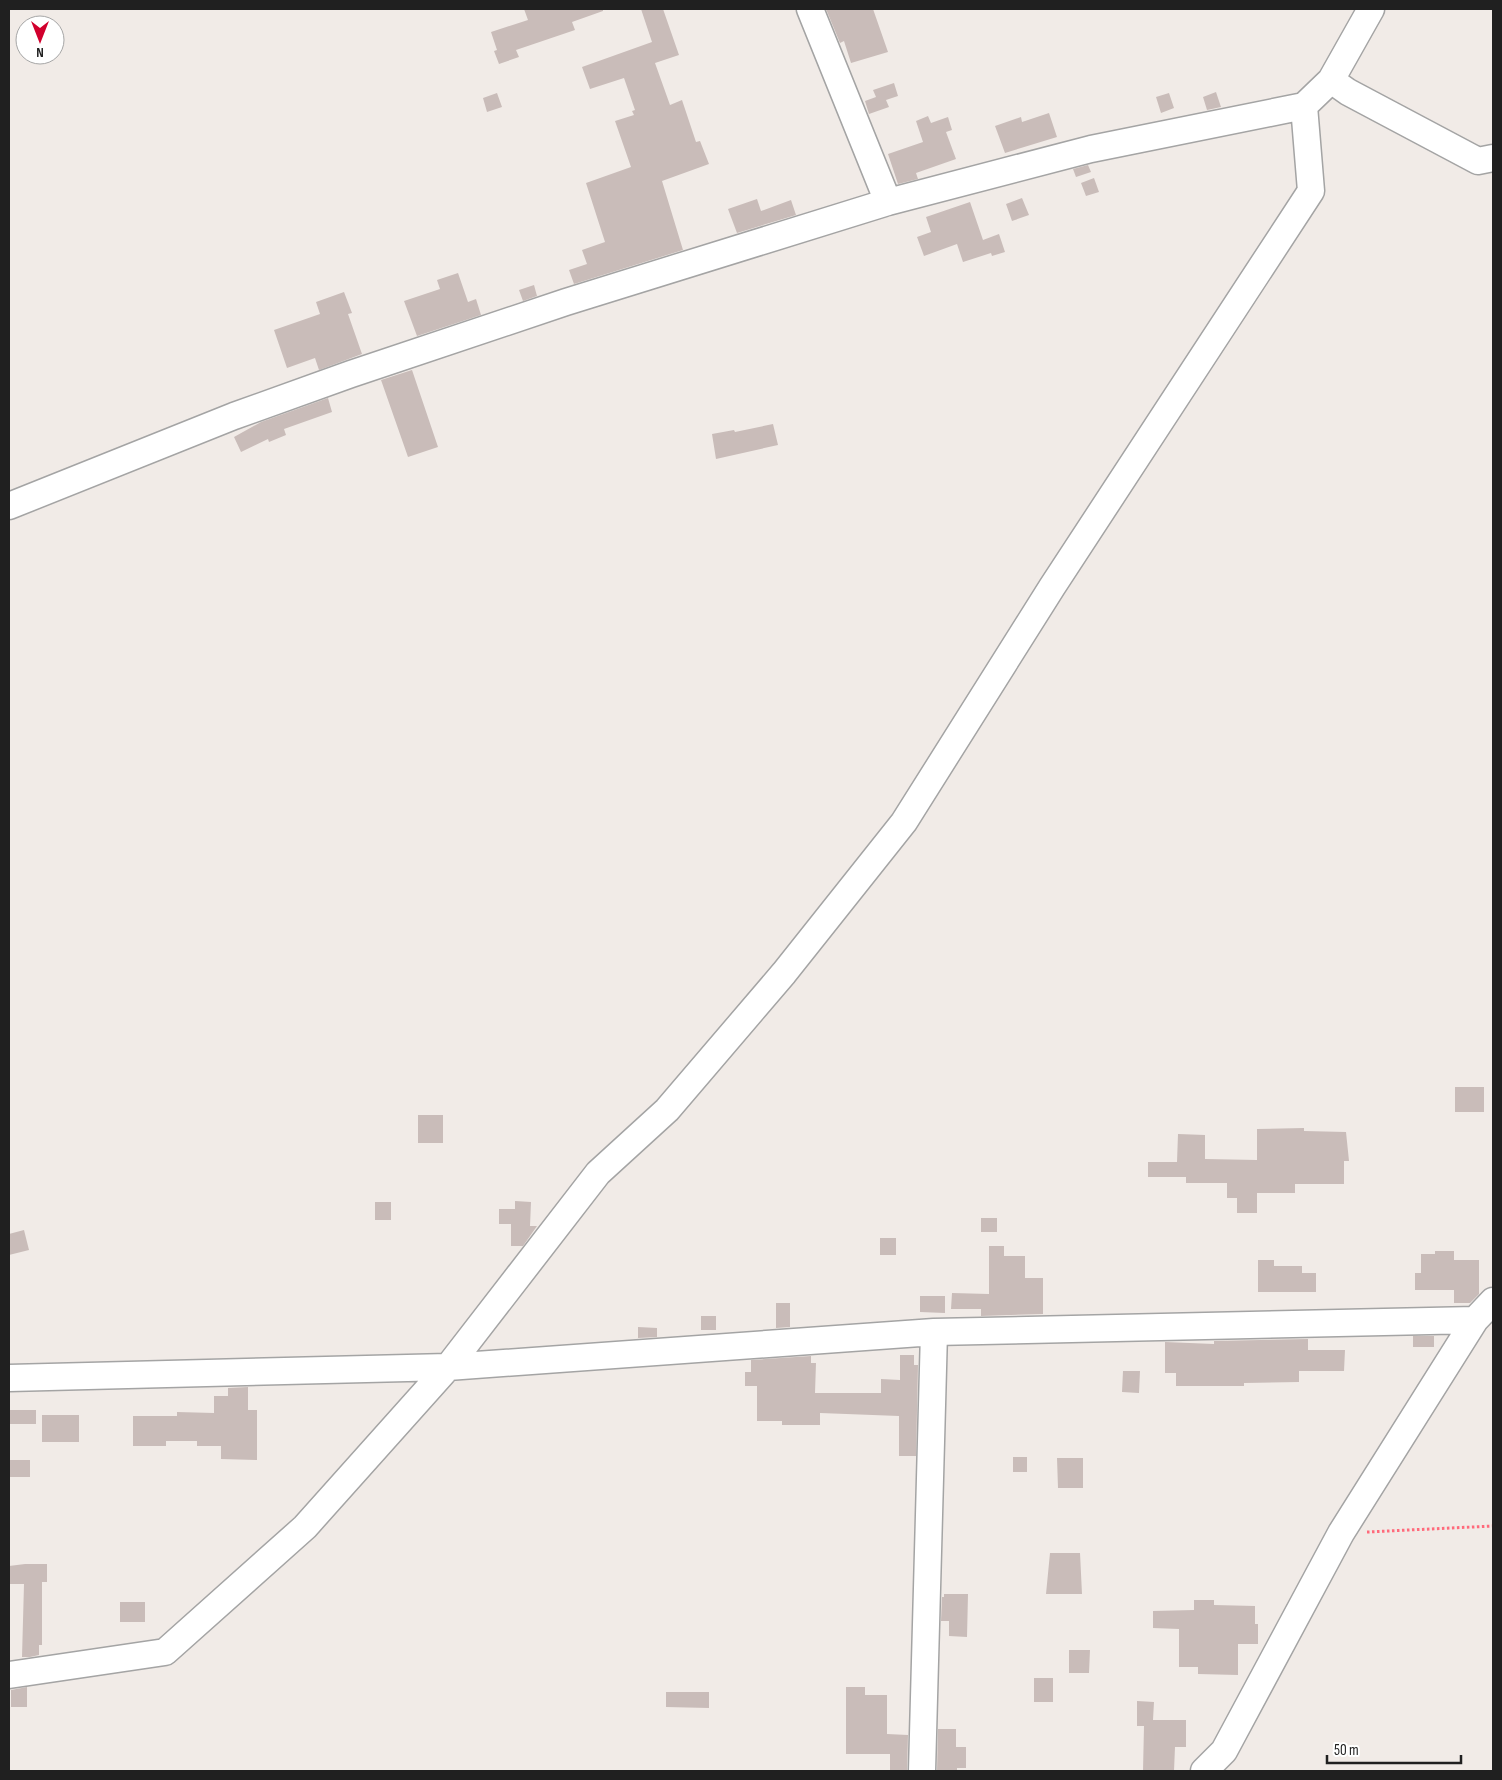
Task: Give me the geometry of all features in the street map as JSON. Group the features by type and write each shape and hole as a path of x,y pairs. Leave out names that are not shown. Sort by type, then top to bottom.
{"street":[{"path":"810,9 888,202"},
{"path":"9,506 234,416 351,374 566,302 888,202 1091,149 1304,106 1339,86 1370,9"},
{"path":"1339,86 1486,159"},
{"path":"9,1675 165,1652 305,1527 448,1368 598,1173 667,1110 784,972 904,822 1052,587 1311,191 1304,106"},
{"path":"1204,1771 1224,1752 1341,1533 1475,1320 1493,1301"},
{"path":"9,1378 448,1368 934,1332 1475,1320"},
{"path":"922,1771 934,1332"}],"path":[{"path":"1341,1533 1493,1526"}],"building":[{"path":"524,9 603,9 603,11 572,22 575,30 516,50 519,57 499,64 494,51 497,50 491,32 528,20"},
{"path":"641,9 663,9 679,55 655,63 670,105 682,100 696,142 700,141 709,164 662,181 683,250 574,284 569,270 587,264 582,250 605,242 586,183 631,167 615,121 634,115 632,111 635,110 624,78 590,89 582,67 652,42"},
{"path":"826,9 873,9 888,52 851,63 844,41 840,43"},
{"path":"894,83 898,96 886,100 889,107 869,114 865,101 876,97 873,90"},
{"path":"1216,92 1221,107 1207,110 1203,97"},
{"path":"497,93 502,107 487,112 483,98"},
{"path":"1169,93 1174,108 1161,113 1156,97"},
{"path":"1049,113 1057,137 1005,153 995,126 1021,117 1022,122"},
{"path":"928,116 931,123 948,117 952,130 946,132 956,159 916,173 918,179 898,184 888,154 923,142 916,121"},
{"path":"1088,165 1091,172 1076,177 1073,169"},
{"path":"1094,178 1099,192 1086,196 1081,183"},
{"path":"1022,198 1029,215 1012,221 1006,204"},
{"path":"757,199 761,211 791,200 796,215 737,233 728,209"},
{"path":"970,202 983,240 999,234 1005,252 992,256 991,253 963,262 957,244 924,256 917,237 931,232 926,217"},
{"path":"458,273 468,302 476,299 481,315 417,336 404,301 440,289 437,280"},
{"path":"534,285 537,296 523,301 519,290"},
{"path":"344,292 352,313 348,314 362,354 319,370 315,358 287,368 274,330 320,314 316,302"},
{"path":"412,370 438,447 408,457 381,380"},
{"path":"328,398 332,412 284,429 286,435 269,442 268,439 241,452 234,437 261,422"},
{"path":"773,424 778,445 716,459 712,434 734,430 735,432"},
{"path":"1455,1087 1484,1087 1484,1112 1455,1112"},
{"path":"418,1115 443,1115 443,1143 418,1143"},
{"path":"1304,1128 1304,1131 1346,1132 1349,1161 1344,1161 1344,1184 1295,1184 1295,1193 1257,1193 1257,1213 1237,1213 1237,1198 1227,1198 1227,1183 1186,1183 1186,1177 1148,1177 1148,1162 1177,1162 1178,1134 1205,1135 1205,1159 1257,1160 1257,1129"},
{"path":"515,1201 531,1202 530,1226 537,1226 523,1246 511,1246 511,1224 499,1224 499,1209 515,1209"},
{"path":"375,1202 391,1202 391,1220 375,1220"},
{"path":"981,1218 997,1218 997,1232 981,1232"},
{"path":"24,1230 29,1250 9,1255 9,1234"},
{"path":"880,1238 896,1238 896,1255 880,1255"},
{"path":"989,1246 1004,1246 1004,1256 1025,1256 1025,1278 1043,1278 1043,1314 981,1316 981,1309 951,1309 952,1293 989,1294"},
{"path":"1435,1251 1454,1251 1454,1260 1479,1260 1479,1294 1470,1303 1454,1303 1454,1290 1415,1290 1415,1273 1421,1273 1421,1254 1435,1254"},
{"path":"1258,1260 1274,1260 1274,1266 1302,1266 1302,1273 1316,1273 1316,1292 1258,1292"},
{"path":"920,1296 945,1296 945,1313 920,1312"},
{"path":"776,1303 790,1303 790,1327 776,1328"},
{"path":"701,1316 716,1316 716,1330 701,1330"},
{"path":"638,1327 657,1328 657,1337 638,1338"},
{"path":"1413,1336 1434,1336 1434,1347 1413,1347"},
{"path":"1308,1339 1308,1350 1345,1350 1344,1371 1299,1371 1299,1382 1244,1383 1244,1386 1176,1386 1176,1373 1165,1373 1165,1342 1214,1344 1214,1341"},
{"path":"900,1355 914,1355 914,1365 918,1365 916,1456 899,1456 899,1416 820,1413 820,1425 782,1425 782,1421 757,1421 757,1386 745,1386 745,1372 751,1372 751,1360 811,1356 811,1363 816,1363 815,1393 881,1393 881,1379 900,1380"},
{"path":"1123,1371 1140,1371 1139,1393 1122,1392"},
{"path":"248,1387 248,1410 257,1410 257,1460 221,1459 221,1446 197,1446 197,1441 166,1441 166,1446 133,1446 133,1416 177,1416 177,1412 214,1413 214,1396 228,1396 228,1388"},
{"path":"9,1410 36,1410 36,1424 9,1424"},
{"path":"42,1415 79,1415 79,1442 42,1442"},
{"path":"1013,1457 1027,1457 1027,1472 1013,1472"},
{"path":"1057,1458 1083,1458 1083,1488 1058,1488"},
{"path":"9,1460 30,1460 30,1477 9,1477"},
{"path":"1050,1553 1080,1553 1082,1594 1046,1594"},
{"path":"47,1564 47,1582 42,1582 42,1645 39,1645 39,1655 30,1657 22,1657 24,1584 9,1584 9,1566"},
{"path":"944,1594 968,1594 967,1637 949,1636 949,1621 941,1621 942,1597 944,1597"},
{"path":"1194,1600 1214,1600 1214,1605 1255,1606 1255,1624 1258,1624 1258,1644 1238,1644 1238,1675 1198,1674 1198,1667 1179,1667 1179,1629 1153,1628 1153,1611 1194,1610"},
{"path":"120,1602 145,1602 145,1622 120,1622"},
{"path":"1069,1650 1090,1650 1089,1673 1069,1673"},
{"path":"1034,1678 1053,1678 1053,1702 1034,1702"},
{"path":"27,1687 27,1707 11,1707 11,1690"},
{"path":"846,1687 865,1687 865,1695 887,1695 887,1734 908,1735 907,1771 890,1771 890,1754 846,1754"},
{"path":"666,1692 709,1692 709,1708 666,1707"},
{"path":"1137,1701 1154,1702 1153,1720 1186,1720 1186,1747 1175,1747 1174,1771 1143,1771 1144,1726 1137,1726"},
{"path":"938,1729 956,1729 956,1747 966,1747 966,1768 957,1768 957,1771 937,1771"}]}
